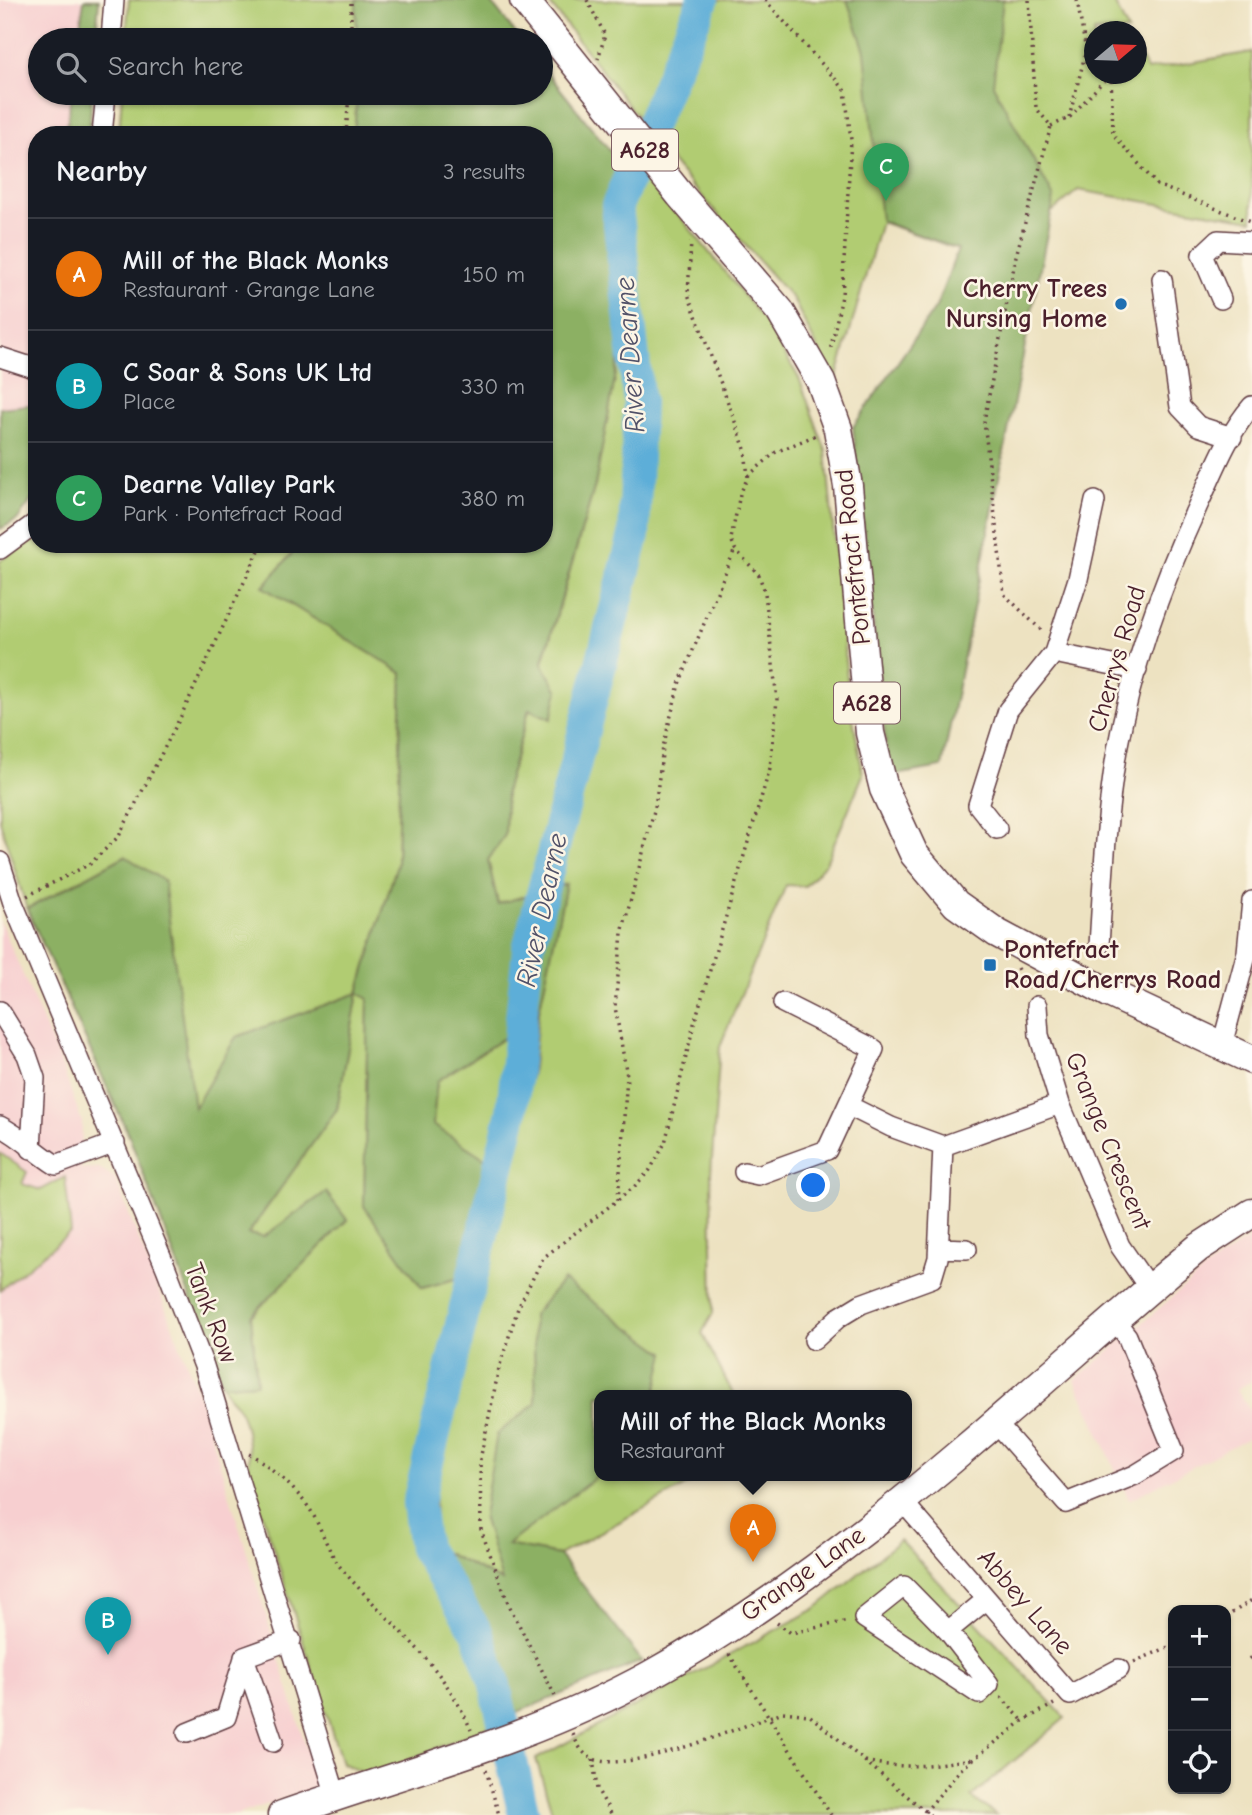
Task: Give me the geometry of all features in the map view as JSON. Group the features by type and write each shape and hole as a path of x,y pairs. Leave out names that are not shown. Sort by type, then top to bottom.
{"highway":[{"name":"Pontefract Road","path":"524,0 547,28"},
{"name":"Pontefract Road","path":"553,35 687,203 780,311 821,382 838,429 848,486 870,733 884,789 914,854 956,904 997,933 1109,993 1252,1060"},
{"name":"Grange Lane","path":"282,1815 480,1751 650,1675 808,1575 903,1502 1113,1318 1198,1248 1252,1213"}],"street":[{"path":"112,28 114,0"},
{"path":"103,126 105,105"},
{"path":"1221,299 1202,255 1218,240 1252,242"},
{"path":"1162,279 1180,407 1198,426 1232,437"},
{"path":"0,357 28,367"},
{"name":"Cherrys Road","path":"1099,946 1104,866 1116,761 1137,670 1188,527 1232,437 1252,405"},
{"path":"997,829 978,805 1008,710 1054,653 1078,579 1095,502"},
{"path":"0,549 28,529"},
{"path":"1054,653 1137,670"},
{"name":"Tank Row","path":"0,862 13,903 115,1143 204,1366 291,1640 336,1796"},
{"path":"1222,1045 1247,952 1252,901"},
{"path":"744,1172 758,1175 827,1150 877,1041 783,1003"},
{"name":"Grange Crescent","path":"1037,1006 1039,1035 1060,1104 1120,1246 1149,1288"},
{"path":"0,1011 27,1055 35,1078 31,1149"},
{"path":"849,1106 891,1127 943,1146 1060,1104"},
{"path":"0,1126 56,1165 115,1143"},
{"path":"814,1340 838,1318 861,1304 932,1278 939,1248 943,1146"},
{"path":"939,1248 967,1249"},
{"path":"996,1423 1066,1503 1135,1475 1174,1451 1127,1336 1113,1318"},
{"name":"Abbey Lane","path":"903,1502 1070,1695 1119,1669"},
{"path":"904,1587 947,1631 989,1684 979,1694 864,1618 904,1587"},
{"path":"947,1631 987,1599"},
{"path":"244,1657 291,1640"},
{"path":"187,1733 226,1717 244,1657"},
{"path":"244,1657 273,1742"}],"path":[{"path":"351,0 351,28"},
{"path":"587,0 606,35 591,82"},
{"path":"765,0 845,90 851,140 842,296 821,382"},
{"path":"1029,0 1037,108 1051,126"},
{"path":"1069,118 1086,51 1077,0"},
{"path":"1051,126 1069,118 1101,84"},
{"path":"1110,84 1113,134 1157,185 1252,223"},
{"path":"347,126 348,105"},
{"path":"1051,126 1016,256 984,421 1004,594 1049,638 1054,653"},
{"path":"687,203 688,294 745,449 748,477"},
{"path":"838,429 776,452 748,477 740,494 731,539 735,549 759,575 765,593 777,700 770,768 694,1024 665,1143 650,1170 618,1200 543,1258 518,1308 499,1368 480,1460 481,1530 509,1605 565,1715 579,1749 593,1759 634,1762 783,1712 809,1715 930,1815"},
{"path":"618,1200 627,1076 615,1007 622,933 655,807 663,747 679,684 735,549"},
{"path":"13,903 90,864 119,836 181,716 258,553"},
{"path":"231,1446 261,1460 310,1509 339,1565 426,1654 456,1695 480,1751 499,1815"},
{"path":"1231,1614 1252,1601"},
{"path":"757,1608 791,1633 864,1618"},
{"path":"716,1633 831,1815"},
{"path":"1119,1669 1168,1647"},
{"path":"989,1684 1023,1721"},
{"path":"925,1811 973,1759 1023,1721 1070,1695"},
{"path":"593,1759 597,1789 612,1815"},
{"path":"863,1761 886,1767 922,1767 973,1759"}],"shaded area":[{"path":"0,0 84,0 80,28 28,28 28,105 70,105 67,126 28,126 28,405 0,408"},
{"path":"0,921 62,1066 82,1122 81,1169 99,1168 115,1178 198,1392 318,1786 237,1815 0,1815"},
{"path":"1252,1236 1252,1381 1237,1389 1252,1414 1252,1436 1129,1500 1075,1380 1210,1265"}],"green space":[{"path":"84,0 99,0 97,28 80,28"},
{"path":"129,0 356,0 357,28 127,28"},
{"path":"356,0 489,0 511,28 357,28"},
{"path":"547,0 1113,0 1123,21 1084,21 1084,84 1147,84 1147,70 1252,52 1252,220 1078,190 1052,212 958,249 881,222 835,383 793,299 677,168"},
{"path":"847,0 1003,0 993,85 1054,198 942,767 889,776 853,427 936,307 958,249 881,221 865,51"},
{"path":"553,80 620,163 607,203 622,341 595,485 542,664 558,691 551,719 529,709 506,789 505,835 488,860 498,904 566,884 538,1016 437,1081 433,1125 492,1163 463,1277 422,1288 364,1206 368,999 358,993 397,864 402,673 263,587 292,553 553,553 553,126 355,126 356,105 553,105"},
{"path":"70,105 91,105 90,126 67,126"},
{"path":"121,105 356,105 355,126 120,126"},
{"path":"626,150 764,320 799,378 826,451 848,690 863,775 826,863 805,886 786,885 720,1046 711,1173 713,1313 702,1333 731,1390 656,1390 665,1352 533,1315 536,1403 483,1516 503,1582 434,1547 435,1483 533,1068 538,1016 566,884 498,904 488,860 505,835 506,789 595,485 622,341 607,203"},
{"path":"28,405 28,505 17,520 0,529 0,408"},
{"path":"28,542 28,553 292,553 263,587 402,673 397,864 358,993 236,1038 194,1109 125,856 27,909 0,821 0,561"},
{"path":"125,856 164,881 194,1108 236,1037 358,993 337,1109 248,1234 263,1237 326,1192 347,1220 251,1316 257,1383 223,1385 129,1136 27,909"},
{"path":"358,993 368,999 364,1206 422,1288 463,1277 412,1504 417,1554 468,1638 491,1688 494,1724 397,1765 366,1774 342,1763 248,1470 245,1426 239,1409 223,1385 257,1383 251,1316 347,1220 326,1193 263,1237 248,1234 337,1109"},
{"path":"513,1032 504,1109 492,1163 432,1125 437,1081"},
{"path":"0,1153 27,1172 22,1184 41,1190 65,1177 71,1232 0,1290"},
{"path":"563,1280 665,1353 656,1390 594,1390 594,1479 507,1545 559,1555 642,1661 513,1714 490,1634 434,1547 502,1581 483,1516 497,1434 536,1403 533,1315"},
{"path":"594,1479 594,1481 694,1481 559,1555 506,1545"},
{"path":"900,1540 1065,1718 971,1797 996,1815 553,1815 536,1759 815,1609"}],"waterway":[{"name":"River Dearne","path":"524,1815 494,1681 477,1632 424,1548 418,1503 512,1112 528,949 634,535 639,403 617,206 703,0"}],"place":[{"name":"Dearne Valley Park","path":"886,201"},
{"name":"Cherry Trees Nursing Home","path":"1121,304"},
{"name":"Pontefract Road/Cherrys Road","path":"990,965"},
{"name":"Mill of the Black Monks","path":"753,1562"},
{"name":"C Soar & Sons UK Ltd","path":"108,1655"}]}
